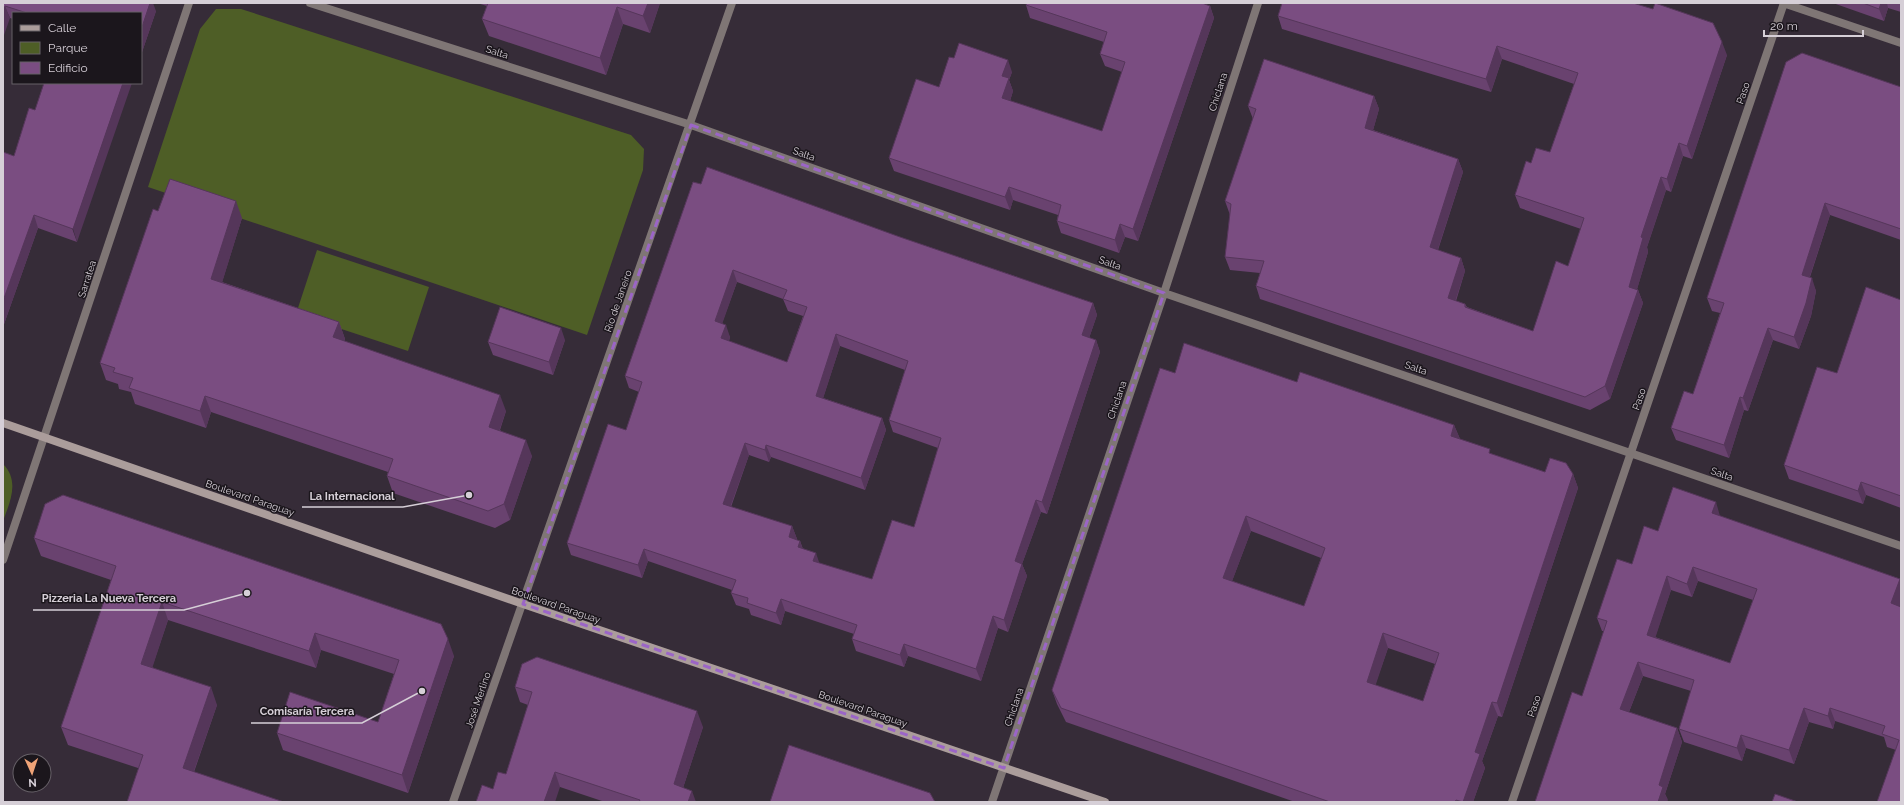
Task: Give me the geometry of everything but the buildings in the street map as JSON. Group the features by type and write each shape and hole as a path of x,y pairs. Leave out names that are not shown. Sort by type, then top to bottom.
{"main road":[{"name":"Boulevard Paraguay","path":"3,423 522,604 1104,802"}],"street":[{"name":"Sarratea","path":"3,560 189,3"},
{"name":"Salta","path":"310,3 691,124 1164,293 1901,546"},
{"name":"Río de Janeiro","path":"522,604 691,124 732,3"},
{"name":"Chiclana","path":"992,802 1164,293 1258,3"},
{"path":"1784,3 1901,43"},
{"name":"Paso","path":"1512,802 1784,3"},
{"name":"José Merlino","path":"453,802 522,604"}],"highlighted area":[{"path":"691,125 1164,293 1004,768 523,604"}],"green space":[{"path":"216,9 241,9 631,135 644,149 643,170 587,335 148,187 200,29"},
{"path":"317,250 429,287 408,351 296,314"},
{"path":"3,464 11,477 12,492 3,521"}],"place":[{"name":"La Internacional","path":"469,495"},
{"name":"Pizzeria La Nueva Tercera","path":"247,593"},
{"name":"Comisaría Tercera","path":"422,691"}]}
